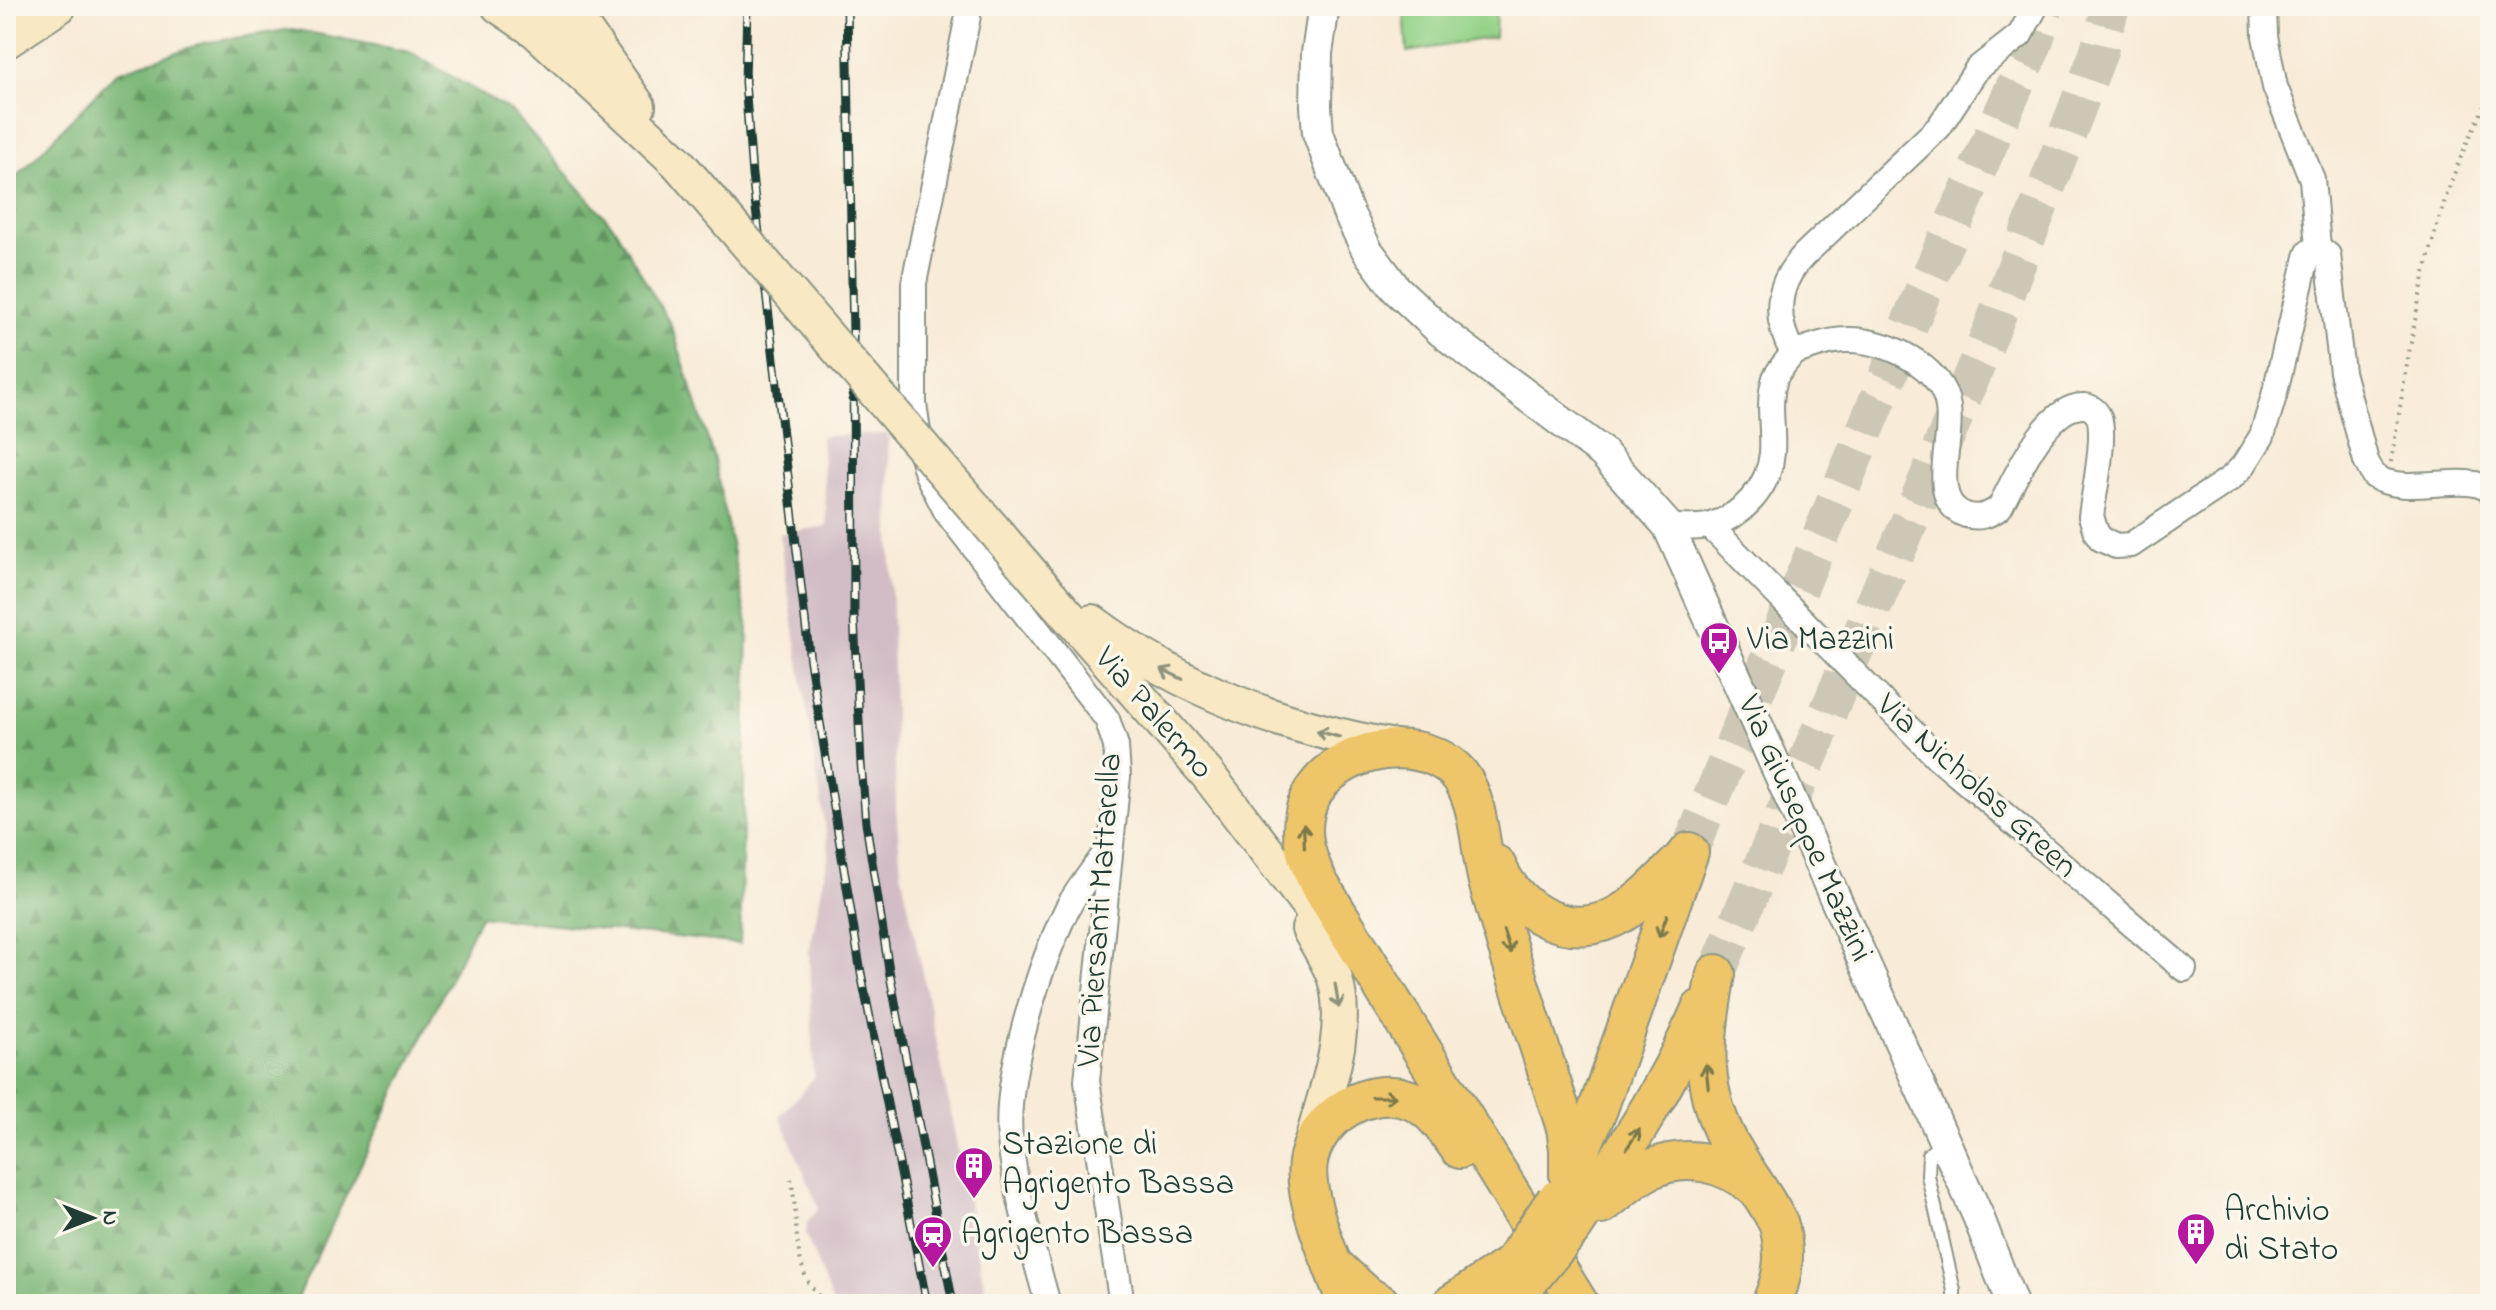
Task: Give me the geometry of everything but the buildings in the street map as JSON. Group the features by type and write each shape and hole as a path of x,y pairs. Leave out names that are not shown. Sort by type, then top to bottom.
{"main road":[{"path":"6,41 59,6"},
{"path":"499,6 536,31 677,162"},
{"path":"544,6 677,162"},
{"path":"568,6 677,162"},
{"name":"Via Palermo","path":"677,162 1208,775 1421,1050 1471,1129 1538,1250 1579,1304"},
{"path":"1043,587 1157,667 1243,707 1326,734 1422,752 1455,771 1468,788 1488,882 1566,1128 1569,1149 1538,1250"},
{"path":"1404,749 1352,759 1333,772 1316,788 1305,811 1303,834 1306,857 1318,882 1421,1050"},
{"path":"1474,812 1508,889 1522,904 1543,918 1567,924 1594,923 1620,915 1648,894 1689,852 1598,1109 1538,1250"},
{"path":"1249,829 1320,947 1334,979 1340,1010 1337,1039 1308,1159 1309,1191 1347,1304"},
{"path":"1483,1304 1538,1250 1637,1134 1667,1081 1716,974 1705,1051 1707,1080 1712,1107 1735,1154 1779,1225 1784,1253 1781,1280 1771,1304"},
{"path":"1308,1159 1326,1124 1339,1111 1369,1098 1391,1096 1409,1100 1429,1111 1538,1250 1568,1304"},
{"path":"1471,1129 1534,1188 1603,1304"},
{"path":"1452,1304 1538,1250 1640,1175 1675,1162 1701,1161 1727,1169 1747,1180 1763,1196"},
{"path":"1334,1266 1367,1296 1381,1304"}],"street":[{"name":"Via Piersanti Mattarella","path":"970,6 914,283 912,321 917,430 927,474 947,513 1107,719 1113,731 1118,760 1087,1081 1122,1304"},
{"name":"Via Giuseppe Mazzini","path":"1324,6 1317,53 1318,133 1347,210 1367,250 1396,289 1442,332 1603,453 1668,526 1978,1216 2012,1304"},
{"path":"1793,353 1781,327 1779,313 1788,275 1804,255 1939,127 1977,69 2020,35 2036,6"},
{"path":"2264,6 2265,36 2275,87 2312,179 2318,247 2328,255 2342,372 2366,461 2374,476 2388,484 2478,484 2490,491"},
{"path":"1668,526 1710,526 1741,511 1764,480 1772,452 1770,406 1776,376 1793,353 1836,340 1856,340 1906,356 1937,383 1948,403 1950,419 1945,493 1955,508 1972,517 1990,515 2000,507 2039,435 2073,409 2082,406 2097,412 2100,421 2099,460 2092,524 2101,539 2131,545 2231,478 2253,452 2262,436 2274,396 2307,257 2318,247"},
{"name":"Via Nicholas Green","path":"1710,526 1938,758 2184,969"},
{"path":"1047,1301 1018,1186 1010,1140 1009,1106 1017,1058 1044,964 1068,907 1111,846"}],"lane":[{"path":"1944,1142 1929,1154 1928,1176 1954,1291 1954,1304"}],"path":[{"path":"2388,484 2427,260 2469,134 2490,97"},
{"path":"791,1179 795,1235 807,1281 823,1304"}],"shaded area":[{"path":"888,434 896,807 901,871 988,1304 833,1304 806,1235 807,1222 819,1208 780,1116 814,1078 809,952 829,852 779,534 827,526 821,436"}],"green space":[{"path":"1496,6 1495,37 1407,52 1404,8"},
{"path":"292,29 410,52 512,112 614,227 672,327 714,459 748,628 740,944 480,916 294,1304 6,1304 6,188 117,72 203,43"}],"tunnel":[{"path":"1689,852 1922,294 2034,43 2045,6"},
{"path":"1716,974 1991,331 2098,54 2111,6"}],"railway":[{"path":"747,6 745,82 752,175 810,661 861,973 927,1304"},
{"path":"847,6 854,616 861,764 866,823 889,970 953,1304"}],"place":[{"name":"Via Mazzini","path":"1719,675"},
{"name":"Stazione di Agrigento Bassa","path":"974,1200"},
{"name":"Archivio di Stato","path":"2196,1266"},
{"name":"Agrigento Bassa","path":"933,1269"}]}
